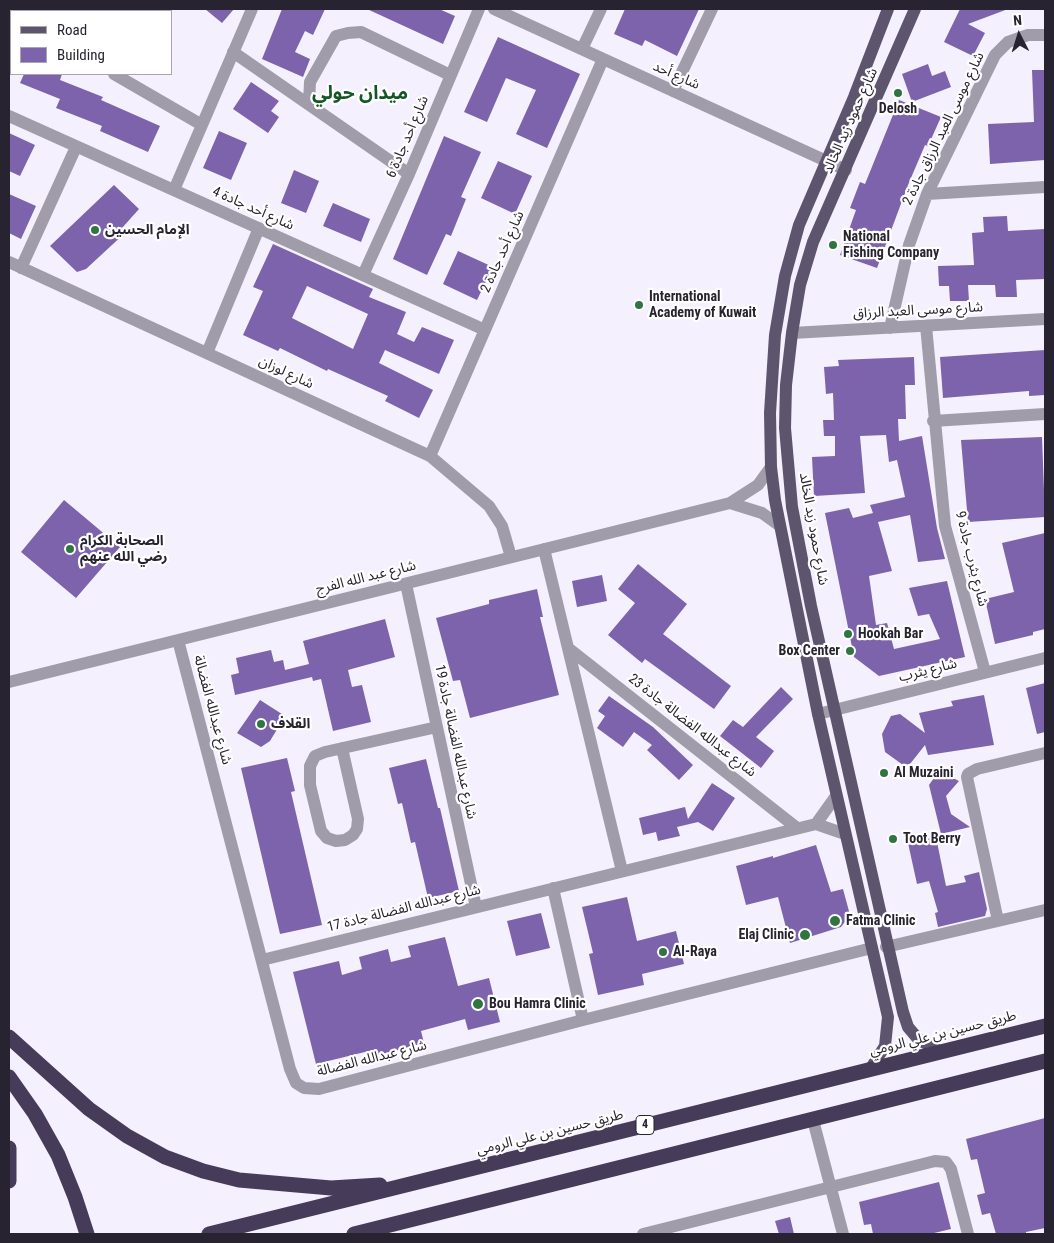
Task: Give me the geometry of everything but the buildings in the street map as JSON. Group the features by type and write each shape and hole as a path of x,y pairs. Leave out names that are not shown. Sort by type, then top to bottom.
{"highway":[{"name":"طريق حسين بن علي الرومي","path":"208,1234 1045,1026"},
{"path":"9,1037 88,1109 127,1136 165,1156 203,1170 239,1180 322,1188 419,1182"},
{"path":"354,1234 1045,1061"},
{"path":"9,1077 58,1155 75,1197 86,1234"},
{"path":"9,1148 9,1181"},
{"path":"370,1234 440,1213"}],"main road":[{"name":"شارع حمود زيد الخالد","path":"871,1068 885,1046 888,1026 818,714 780,526 771,467 770,412 774,344 785,276 799,225 854,98 888,9"},
{"name":"شارع حمود زيد الخالد","path":"915,9 813,242 800,285 786,386 787,473 811,606 886,947 908,1027 918,1040 940,1051"}],"street":[{"path":"174,190 252,9"},
{"name":"شارع أحد جادة 6","path":"363,275 409,174 479,9"},
{"name":"شارع أحد","path":"494,9 846,170"},
{"path":"582,49 601,9"},
{"path":"673,91 712,9"},
{"path":"309,103 310,82 336,36 348,33 361,32 450,76"},
{"name":"شارع موسى العبد الرزاق جادة 2","path":"890,328 908,245 927,194 995,55 1008,42 1028,35 1045,35"},
{"path":"234,52 409,174"},
{"name":"شارع أحد جادة 2","path":"430,456 604,60"},
{"path":"116,75 202,125"},
{"name":"شارع أحد جادة 4","path":"9,116 485,330"},
{"path":"15,265 76,147"},
{"path":"927,194 1045,187"},
{"path":"207,353 259,228"},
{"name":"شارع لوزان","path":"15,265 430,456 489,506 502,526 511,558"},
{"name":"شارع موسى العبد الرزاق","path":"792,333 1045,319"},
{"name":"شارع يثرب جادة 9","path":"926,326 945,526 984,672"},
{"path":"934,421 1045,414"},
{"name":"شارع عبد الله الفرج","path":"9,682 730,503 758,485 771,467"},
{"path":"730,503 757,511 780,526"},
{"path":"544,549 622,871"},
{"name":"شارع عبدالله الفضالة جادة 19","path":"406,584 476,907"},
{"name":"شارع عبدالله الفضالة","path":"178,640 290,1069 296,1083 304,1088 318,1089 583,1020 872,948"},
{"name":"شارع عبدالله الفضالة جادة 23","path":"568,648 797,828"},
{"name":"شارع يثرب","path":"818,714 1045,658"},
{"path":"342,748 358,819 357,829 353,835 345,840 336,840 326,838 321,830 310,785 310,766 315,756 342,748 437,726"},
{"path":"998,921 967,777 968,774 977,769 1045,753"},
{"path":"836,796 816,824 845,834"},
{"name":"شارع عبدالله الفضالة جادة 17","path":"262,960 816,824"},
{"path":"553,888 583,1020"},
{"path":"886,947 1045,910"},
{"path":"813,1120 842,1234"},
{"path":"643,1234 936,1160 946,1162 951,1169 968,1234"}],"place":[{"name":"Delosh","path":"898,93"},
{"name":"الإمام الحسين","path":"95,230"},
{"name":"National Fishing Company","path":"833,245"},
{"name":"International Academy of Kuwait","path":"639,305"},
{"name":"الصحابة الكرام رضي الله عنهم","path":"70,549"},
{"name":"Hookah Bar","path":"848,634"},
{"name":"Box Center","path":"850,651"},
{"name":"القلاف","path":"261,724"},
{"name":"Al Muzaini","path":"884,773"},
{"name":"Toot Berry","path":"893,839"},
{"name":"Fatma Clinic","path":"835,921"},
{"name":"Elaj Clinic","path":"805,935"},
{"name":"Al-Raya","path":"663,952"},
{"name":"Bou Hamra Clinic","path":"478,1004"}],"district":[{"name":"ميدان حولي","path":"360,94"}]}
